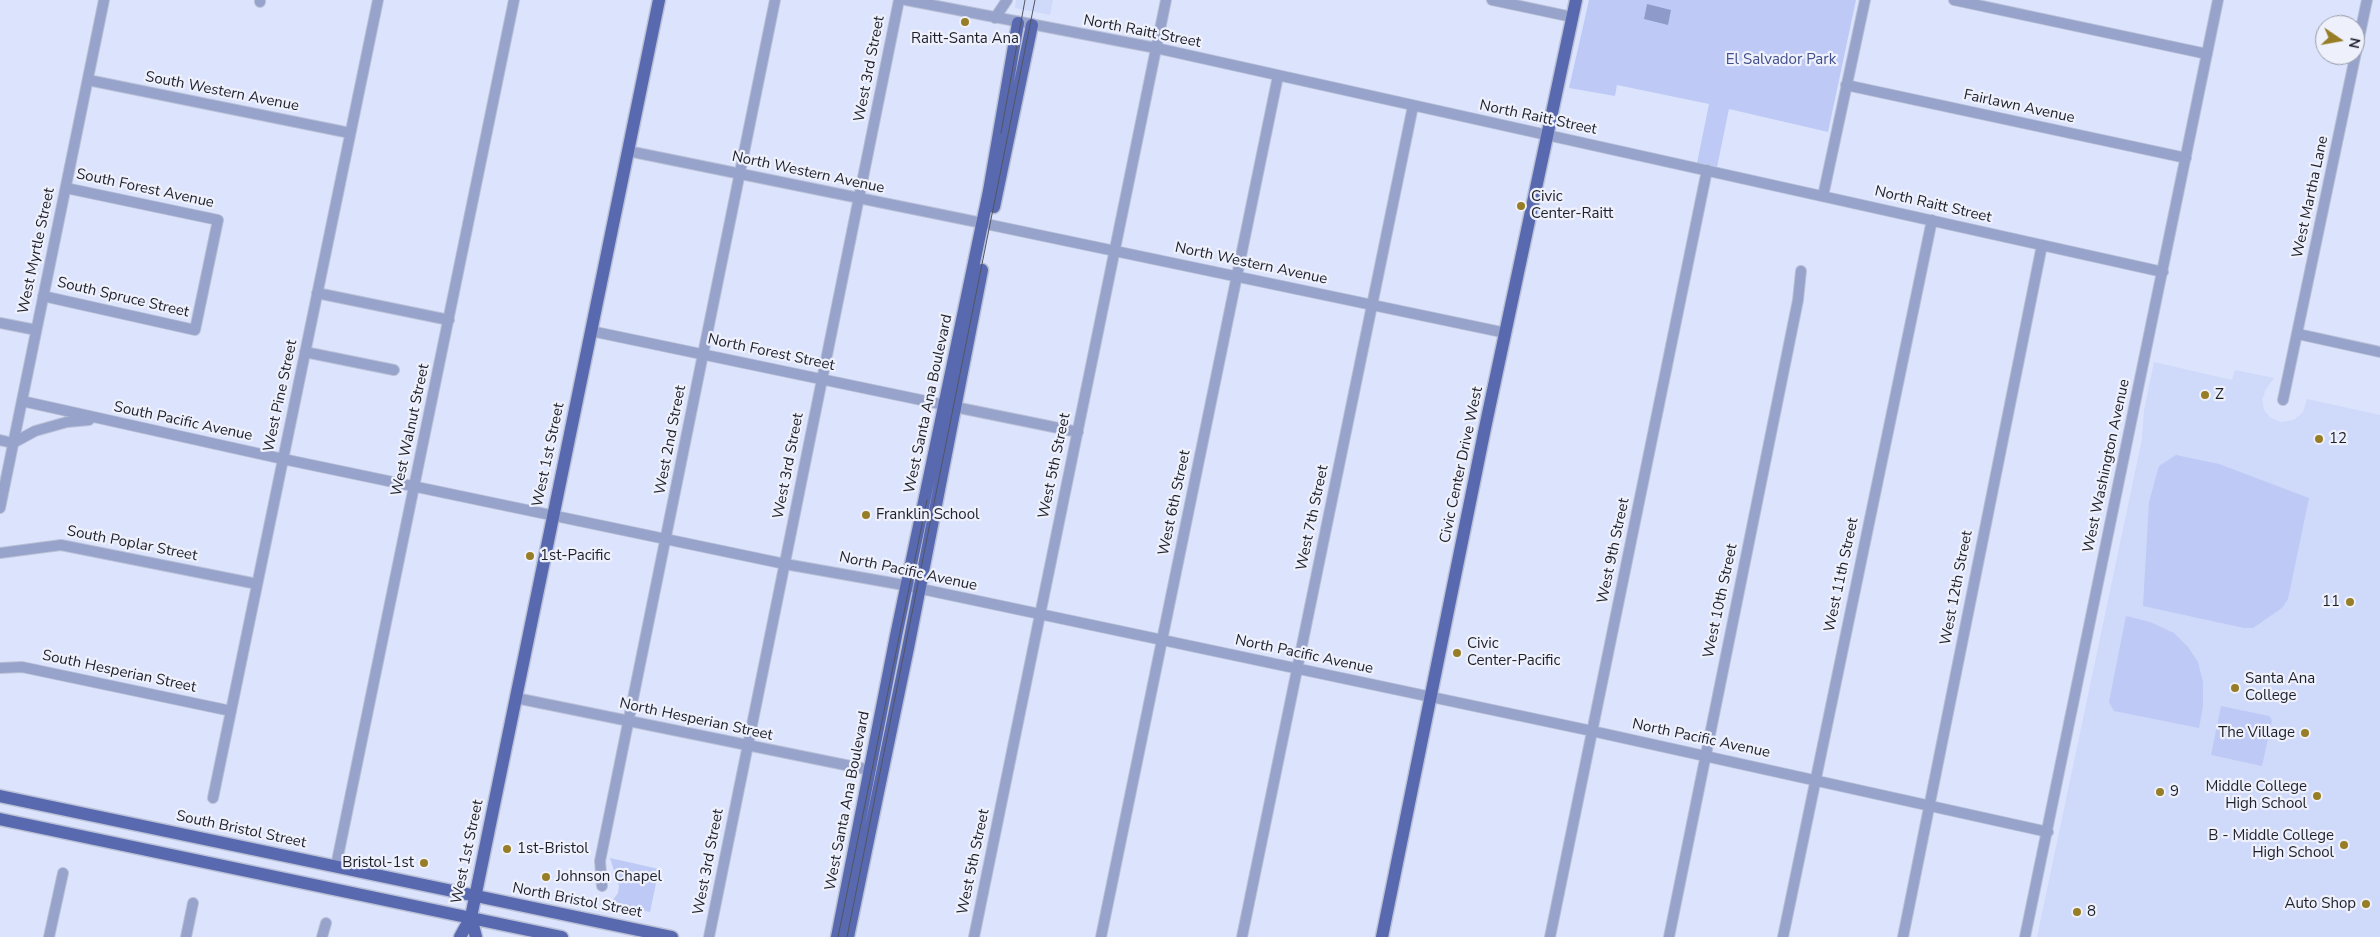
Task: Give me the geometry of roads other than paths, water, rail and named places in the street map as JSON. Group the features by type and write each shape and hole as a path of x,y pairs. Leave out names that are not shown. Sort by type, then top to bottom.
{"main road":[{"name":"West 1st Street","path":"460,937 471,916 659,0"},
{"name":"Civic Center Drive West","path":"1382,937 1576,0"},
{"name":"West Santa Ana Boulevard","path":"986,224 1018,23"},
{"name":"West Santa Ana Boulevard","path":"848,937 913,588 986,224 1032,25"},
{"name":"West Santa Ana Boulevard","path":"837,937 870,770 913,588"},
{"name":"South Bristol Street","path":"0,796 475,897"},
{"path":"0,819 471,916 562,937"},
{"name":"North Bristol Street","path":"475,897 672,937"},
{"name":"West 1st Street","path":"471,916 476,937"}],"street":[{"name":"West Myrtle Street","path":"0,508 104,0"},
{"name":"West Pine Street","path":"213,798 378,0"},
{"name":"West Walnut Street","path":"336,866 514,0"},
{"name":"West 2nd Street","path":"602,886 600,861 775,0"},
{"name":"West 3rd Street","path":"709,937 899,0"},
{"name":"North Raitt Street","path":"906,0 1156,48 2162,272"},
{"path":"995,18 1007,0"},
{"name":"West 5th Street","path":"974,937 1039,616 1116,252 1166,0"},
{"path":"1492,0 1572,17"},
{"path":"1823,196 1865,0"},
{"path":"1954,0 2207,54"},
{"name":"West Washington Avenue","path":"2025,937 2218,0"},
{"name":"West Martha Lane","path":"2283,400 2368,0"},
{"name":"West 6th Street","path":"1101,937 1278,76"},
{"name":"South Western Avenue","path":"88,80 350,133"},
{"name":"Fairlawn Avenue","path":"1846,85 2186,158"},
{"name":"West 7th Street","path":"1242,937 1413,106"},
{"name":"North Western Avenue","path":"628,151 1506,332"},
{"name":"West 9th Street","path":"1550,937 1707,170"},
{"name":"South Forest Avenue","path":"66,188 218,220 196,330"},
{"name":"West 11th Street","path":"1783,937 1932,220"},
{"name":"West 12th Street","path":"1903,937 2042,245"},
{"name":"West 10th Street","path":"1669,937 1798,300 1801,271"},
{"path":"317,293 449,320"},
{"name":"South Spruce Street","path":"43,296 196,330"},
{"path":"0,323 36,330"},
{"name":"North Forest Street","path":"591,331 1078,432"},
{"path":"2298,334 2380,352"},
{"path":"305,352 394,370"},
{"name":"South Pacific Avenue","path":"22,401 553,516"},
{"name":"South Pacific Avenue","path":"13,443 35,431 67,422 100,419"},
{"path":"0,440 13,443"},
{"name":"North Pacific Avenue","path":"553,516 785,564 913,588 1592,731 2048,832"},
{"name":"South Poplar Street","path":"0,553 60,545 257,584"},
{"name":"South Hesperian Street","path":"0,668 22,667 231,711"},
{"name":"North Hesperian Street","path":"516,698 870,770"},
{"path":"49,937 63,873"},
{"path":"186,937 193,903"},
{"path":"322,937 326,923"}],"tram line":[{"path":"1001,133 1025,0"},
{"path":"847,937 1035,0"},
{"path":"838,937 927,500"}],"place":[{"name":"Raitt-Santa Ana","path":"965,22"},
{"name":"Civic Center-Raitt","path":"1521,206"},
{"name":"Z","path":"2205,395"},
{"name":"12","path":"2319,439"},
{"name":"Franklin School","path":"866,515"},
{"name":"1st-Pacific","path":"530,556"},
{"name":"11","path":"2350,602"},
{"name":"Civic Center-Pacific","path":"1457,653"},
{"name":"Santa Ana College","path":"2235,688"},
{"name":"The Village","path":"2305,733"},
{"name":"9","path":"2160,792"},
{"name":"Middle College High School","path":"2317,796"},
{"name":"B - Middle College High School","path":"2344,845"},
{"name":"1st-Bristol","path":"507,849"},
{"name":"Bristol-1st","path":"424,863"},
{"name":"Johnson Chapel","path":"546,877"},
{"name":"Auto Shop","path":"2366,904"},
{"name":"8","path":"2077,912"}],"park label":[{"name":"El Salvador Park","path":"1781,60"}]}
